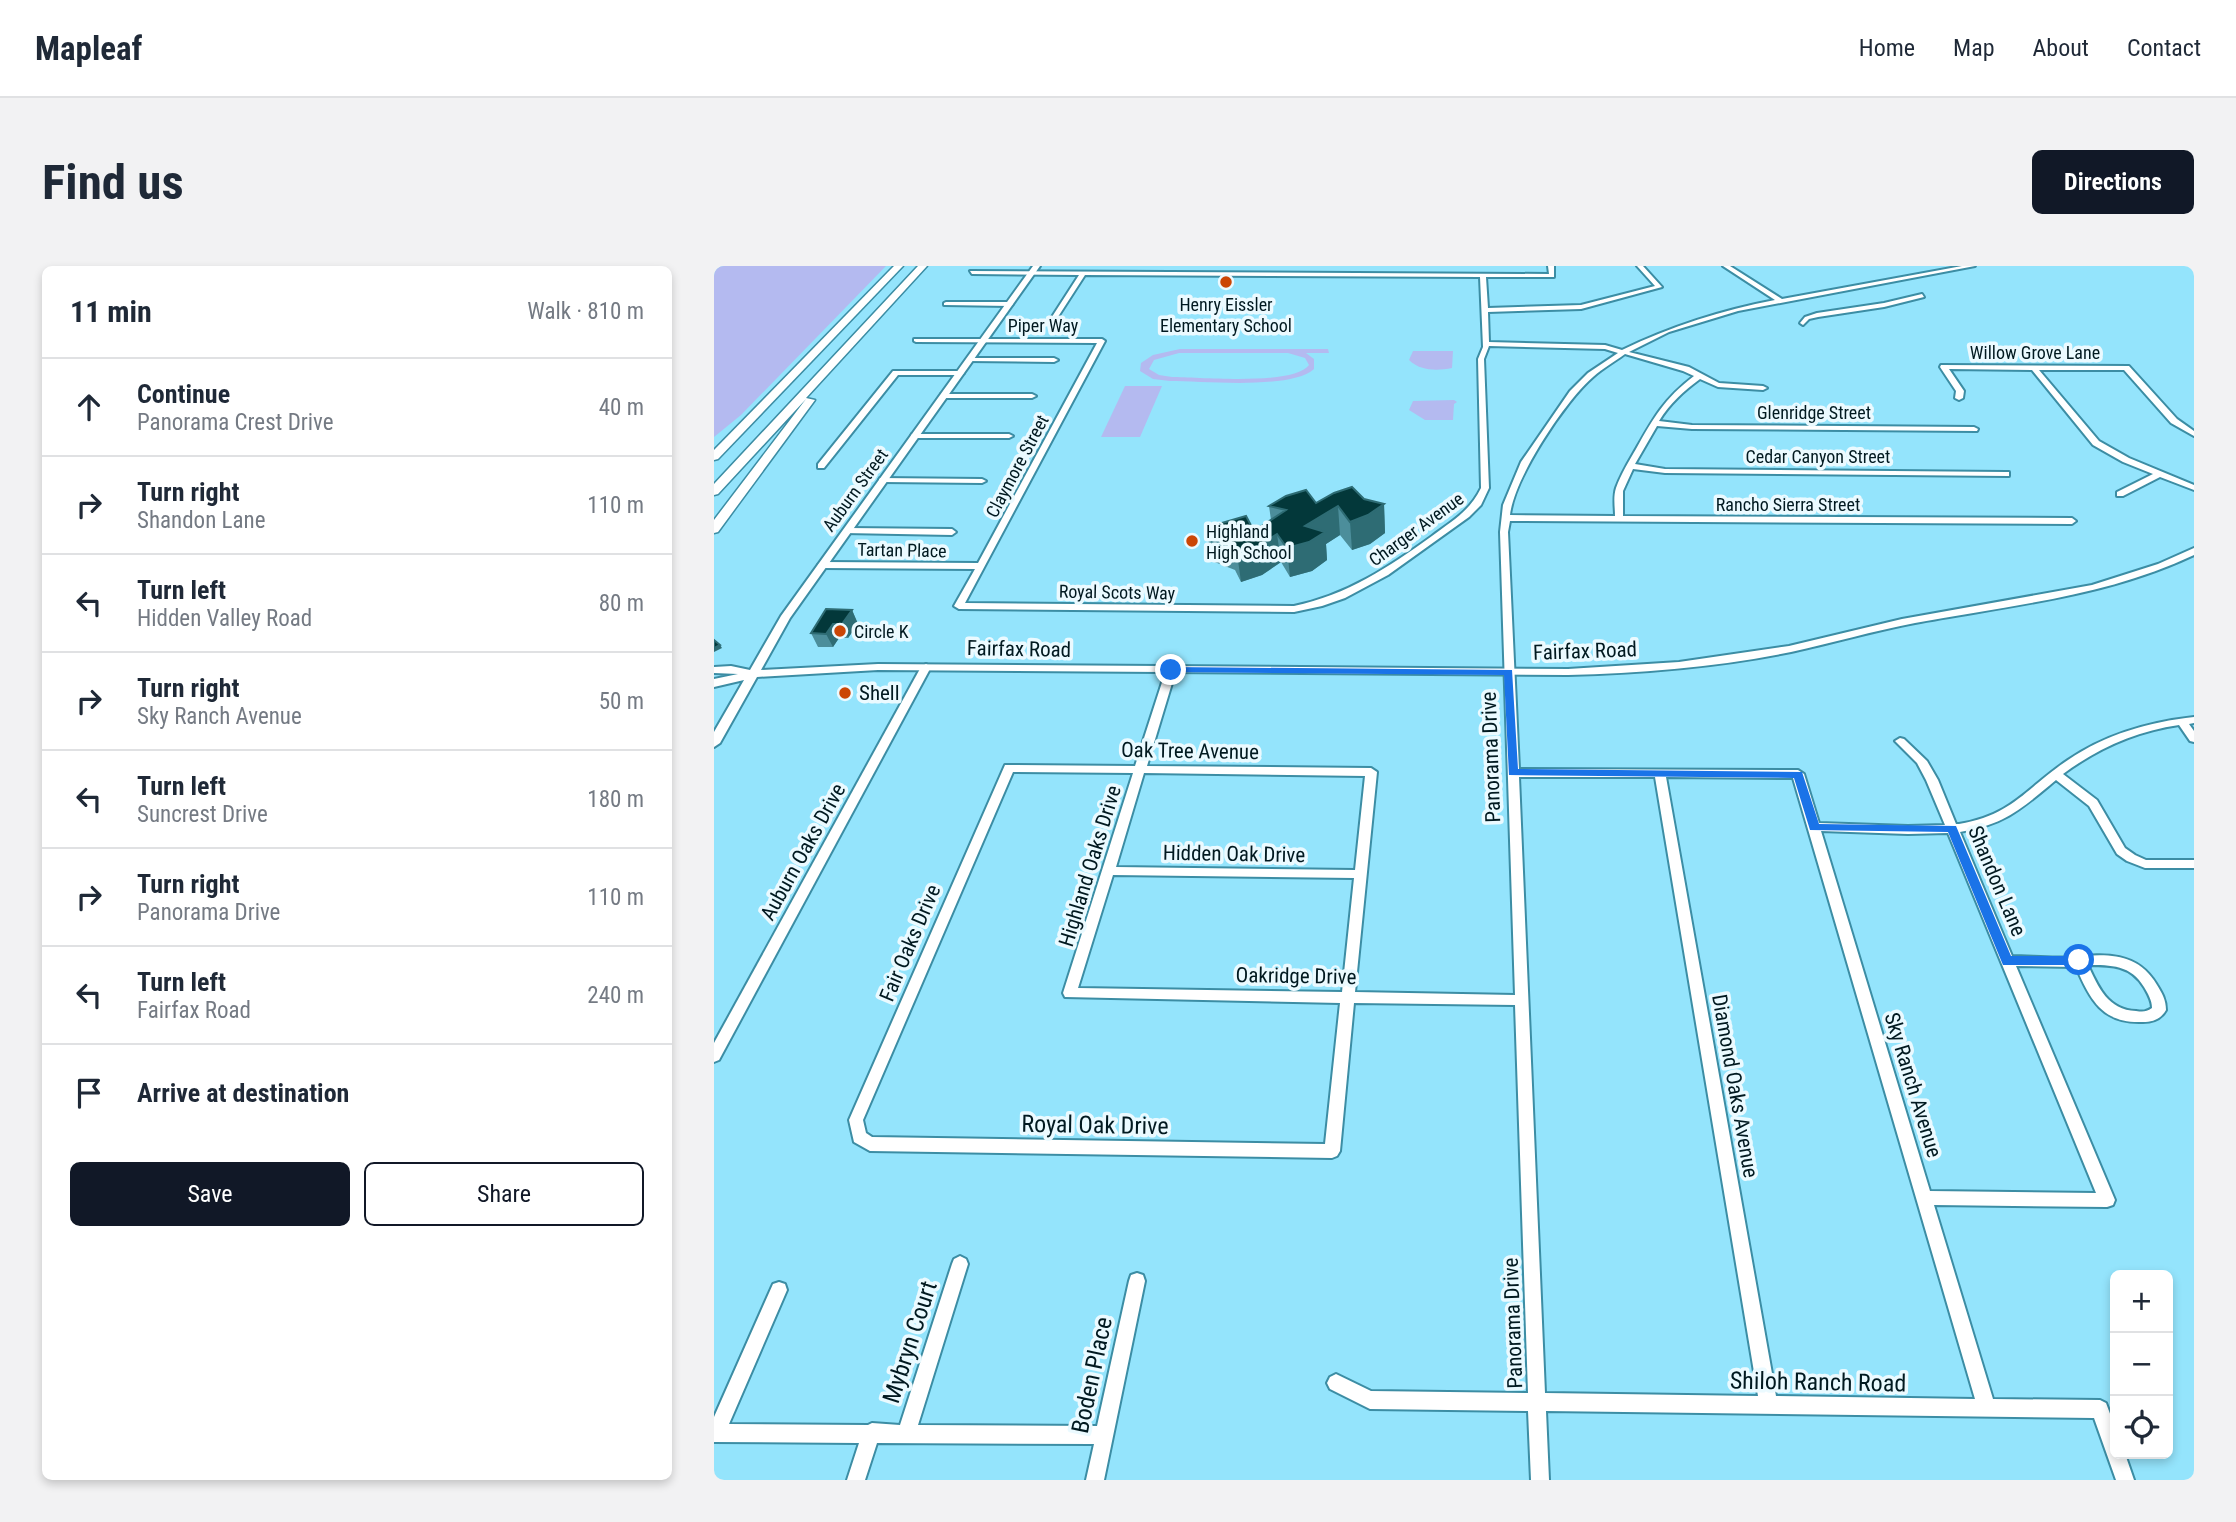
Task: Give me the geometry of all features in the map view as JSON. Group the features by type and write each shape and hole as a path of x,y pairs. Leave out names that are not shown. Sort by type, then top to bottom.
{"highway":[{"path":"714,457 899,266"},
{"path":"714,491 923,266"},
{"path":"714,529 825,381 888,303"},
{"path":"714,444 758,411"},
{"path":"714,499 767,432"}],"main road":[{"name":"Auburn Street","path":"714,743 772,637 1035,269"},
{"name":"Fairfax Road","path":"714,683 753,674 838,668 1509,672 1644,669 1773,652 1894,624 2071,594 2128,579 2194,551"},
{"name":"Fairfax Road","path":"714,670 732,669 753,674"}],"street":[{"path":"1339,274 1341,266"},
{"path":"1416,266 1416,275"},
{"path":"972,272 1035,269 1083,273 1552,275 1550,266"},
{"path":"1485,310 1581,307 1660,287 1640,266"},
{"path":"1726,266 1781,301"},
{"name":"Panorama Drive","path":"1540,1480 1505,518 1518,474 1564,405 1591,374 1625,351 1688,323 1781,301 1972,266"},
{"path":"1051,323 1083,273"},
{"name":"Charger Avenue","path":"1275,609 1316,605 1351,594 1466,515 1478,503 1485,488 1481,359 1486,344 1483,275"},
{"path":"1834,291 1844,297"},
{"path":"1802,324 1807,318 1817,315 1922,296"},
{"path":"1855,302 1863,308"},
{"path":"946,304 1010,304"},
{"name":"Piper Way","path":"916,340 1102,341"},
{"name":"Claymore Street","path":"959,606 1093,366 1102,341"},
{"path":"1486,344 1581,344 1625,351 1686,369 1727,387 1763,388"},
{"path":"970,360 1054,360"},
{"name":"Willow Grove Lane","path":"1959,398 1960,391 1944,367 2126,368 2175,421 2194,434"},
{"path":"2034,368 2096,443 2126,460 2194,488"},
{"path":"821,466 896,373 960,373"},
{"path":"1619,519 1619,491 1654,423 1669,400 1699,376"},
{"path":"944,396 1032,396"},
{"name":"Glenridge Street","path":"1654,423 1692,427 1974,429"},
{"path":"915,436 1009,436"},
{"name":"Cedar Canyon Street","path":"1630,466 1665,471 2006,474"},
{"path":"2120,494 2160,474"},
{"path":"883,480 982,481"},
{"name":"Rancho Sierra Street","path":"1505,518 2072,521"},
{"path":"847,531 951,532"},
{"name":"Tartan Place","path":"822,565 981,566"},
{"name":"Royal Scots Way","path":"959,606 1275,609"},
{"name":"Auburn Oaks Drive","path":"714,1056 926,667"},
{"name":"Highland Oaks Drive","path":"1070,993 1171,670"},
{"path":"1814,827 1977,826 1997,819 2074,760 2110,740 2156,726 2188,721 2194,739"},
{"name":"Shandon Lane","path":"1900,741 1928,772 2107,1200 1925,1198"},
{"name":"Oak Tree Avenue","path":"1009,768 1371,772 1360,874"},
{"name":"Fair Oaks Drive","path":"859,1137 856,1120 1009,768"},
{"path":"1513,772 1660,774"},
{"name":"Sky Ranch Avenue","path":"1660,774 1798,774 1987,1408"},
{"name":"Diamond Oaks Avenue","path":"1660,774 1769,1406"},
{"path":"2056,774 2093,803 2122,851 2131,858 2145,864 2194,864"},
{"name":"Hidden Oak Drive","path":"1108,871 1360,874"},
{"path":"1348,997 1360,874"},
{"path":"2007,961 2122,961 2145,975 2158,998 2159,1010 2148,1017 2113,1013 2098,1001 2080,962"},
{"name":"Oakridge Drive","path":"1070,993 1521,1000"},
{"name":"Royal Oak Drive","path":"859,1137 870,1144 1332,1151 1348,997"},
{"name":"Mybryn Court","path":"906,1434 960,1264"},
{"name":"Boden Place","path":"1095,1480 1137,1281"},
{"path":"779,1290 715,1433 1105,1435"},
{"path":"1336,1383 1370,1400 1537,1404"},
{"name":"Shiloh Ranch Road","path":"1537,1404 2100,1409"},
{"path":"2100,1409 2110,1438"},
{"path":"856,1480 872,1432"},
{"path":"2117,1459 2125,1480"}],"shaded area":[{"path":"714,266 886,266 741,415 714,437"},
{"path":"1180,349 1328,349 1329,353 1306,353 1314,359 1314,369 1303,376 1246,383 1153,379 1140,371 1141,363 1153,355","holes":["1179,353 1288,353 1305,358 1309,365 1300,372 1285,376 1245,379 1172,377 1159,375 1149,369 1154,360"]},
{"path":"1413,351 1453,351 1452,368 1435,370 1418,366 1409,360"},
{"path":"1125,386 1162,386 1140,437 1101,437"},
{"path":"1413,401 1457,402 1454,404 1453,420 1425,420 1409,410"}],"building":[{"path":"1352,487 1364,499 1384,504 1368,515 1350,522 1338,506 1305,526 1325,532 1309,542 1287,548 1277,534 1258,546 1237,553 1231,541 1207,533 1222,523 1246,516 1254,531 1286,510 1269,506 1286,496 1306,490 1316,503"},
{"path":"826,609 852,610 842,624 833,624 826,634 811,633"}],"place":[{"name":"Henry Eissler Elementary School","path":"1226,282"},
{"name":"Highland High School","path":"1192,541"},
{"name":"Circle K","path":"840,631"},
{"name":"Shell","path":"845,693"}],"route":[{"path":"1171,670 1509,672 1513,772 1798,774 1814,827 1952,828 2007,961 2080,962 2079,960"}]}
